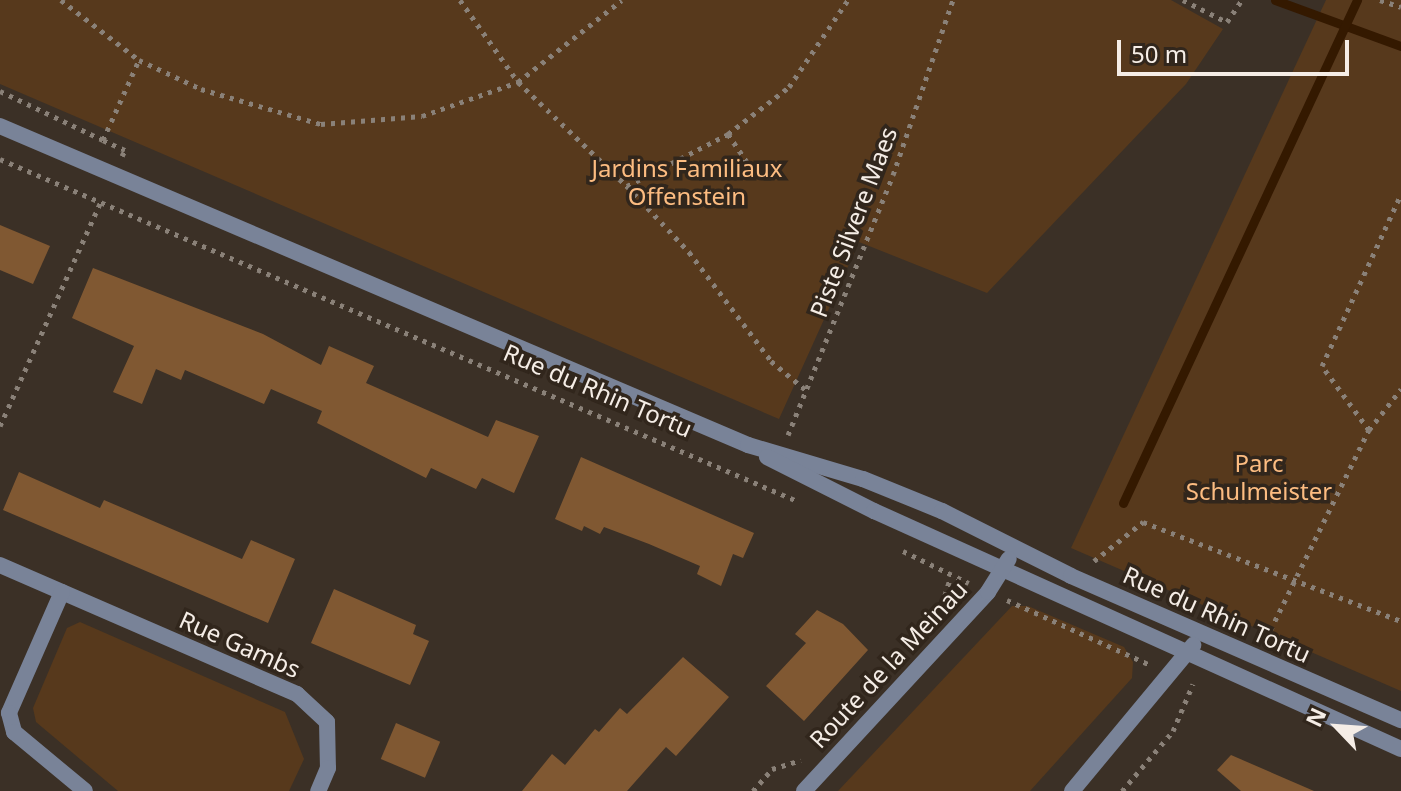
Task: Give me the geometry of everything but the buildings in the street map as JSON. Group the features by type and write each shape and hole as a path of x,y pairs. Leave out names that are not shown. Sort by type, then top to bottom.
{"street":[{"name":"Rue du Rhin Tortu","path":"0,126 748,445 862,506 1401,749"},
{"name":"Rue du Rhin Tortu","path":"748,445 929,506 1071,576 1401,720"},
{"name":"Route de la Meinau","path":"804,791 988,592 1014,550"},
{"name":"Rue Gambs","path":"0,565 297,694 327,722 328,768 318,791"},
{"path":"62,592 9,713 14,732 85,791"},
{"path":"1072,791 1202,634"}],"path":[{"path":"61,0 139,60 201,89 321,124 422,116 518,82 622,0"},
{"path":"460,0 518,82 627,186 689,252 771,361 807,391"},
{"path":"627,186 728,134 789,87 848,0"},
{"name":"Piste Silvere Maes","path":"779,454 893,175 953,0"},
{"path":"1183,0 1227,22 1242,0"},
{"path":"1380,0 1401,7"},
{"path":"110,125 139,60"},
{"path":"0,91 103,140"},
{"path":"728,134 751,168"},
{"name":"Rue du Rhin Tortu","path":"0,159 802,503"},
{"path":"1369,430 1322,366 1401,194"},
{"path":"0,426 101,202"},
{"path":"1252,656 1269,635 1369,430 1401,389"},
{"path":"1071,576 1143,522 1297,577 1401,621"},
{"path":"897,545 906,555 1171,674"},
{"name":"Route de la Meinau","path":"933,615 943,604 951,576"},
{"path":"1122,791 1173,731 1193,684"},
{"name":"Route de la Meinau","path":"753,791 772,769 804,759"}],"green space":[{"name":"Jardins Familiaux Offenstein","path":"0,0 1171,0 1223,29 1186,84 987,293 859,242 779,419 0,84"},
{"name":"Parc Schulmeister","path":"1326,0 1401,0 1401,691 1071,548"},
{"path":"1012,606 1028,606 1124,647 1133,662 1132,678 1030,791 838,791"},
{"path":"80,622 285,712 304,759 289,791 118,791 36,722 33,708 67,628"}],"waterway":[{"path":"1275,0 1401,46"},
{"path":"1123,503 1357,0"}]}
